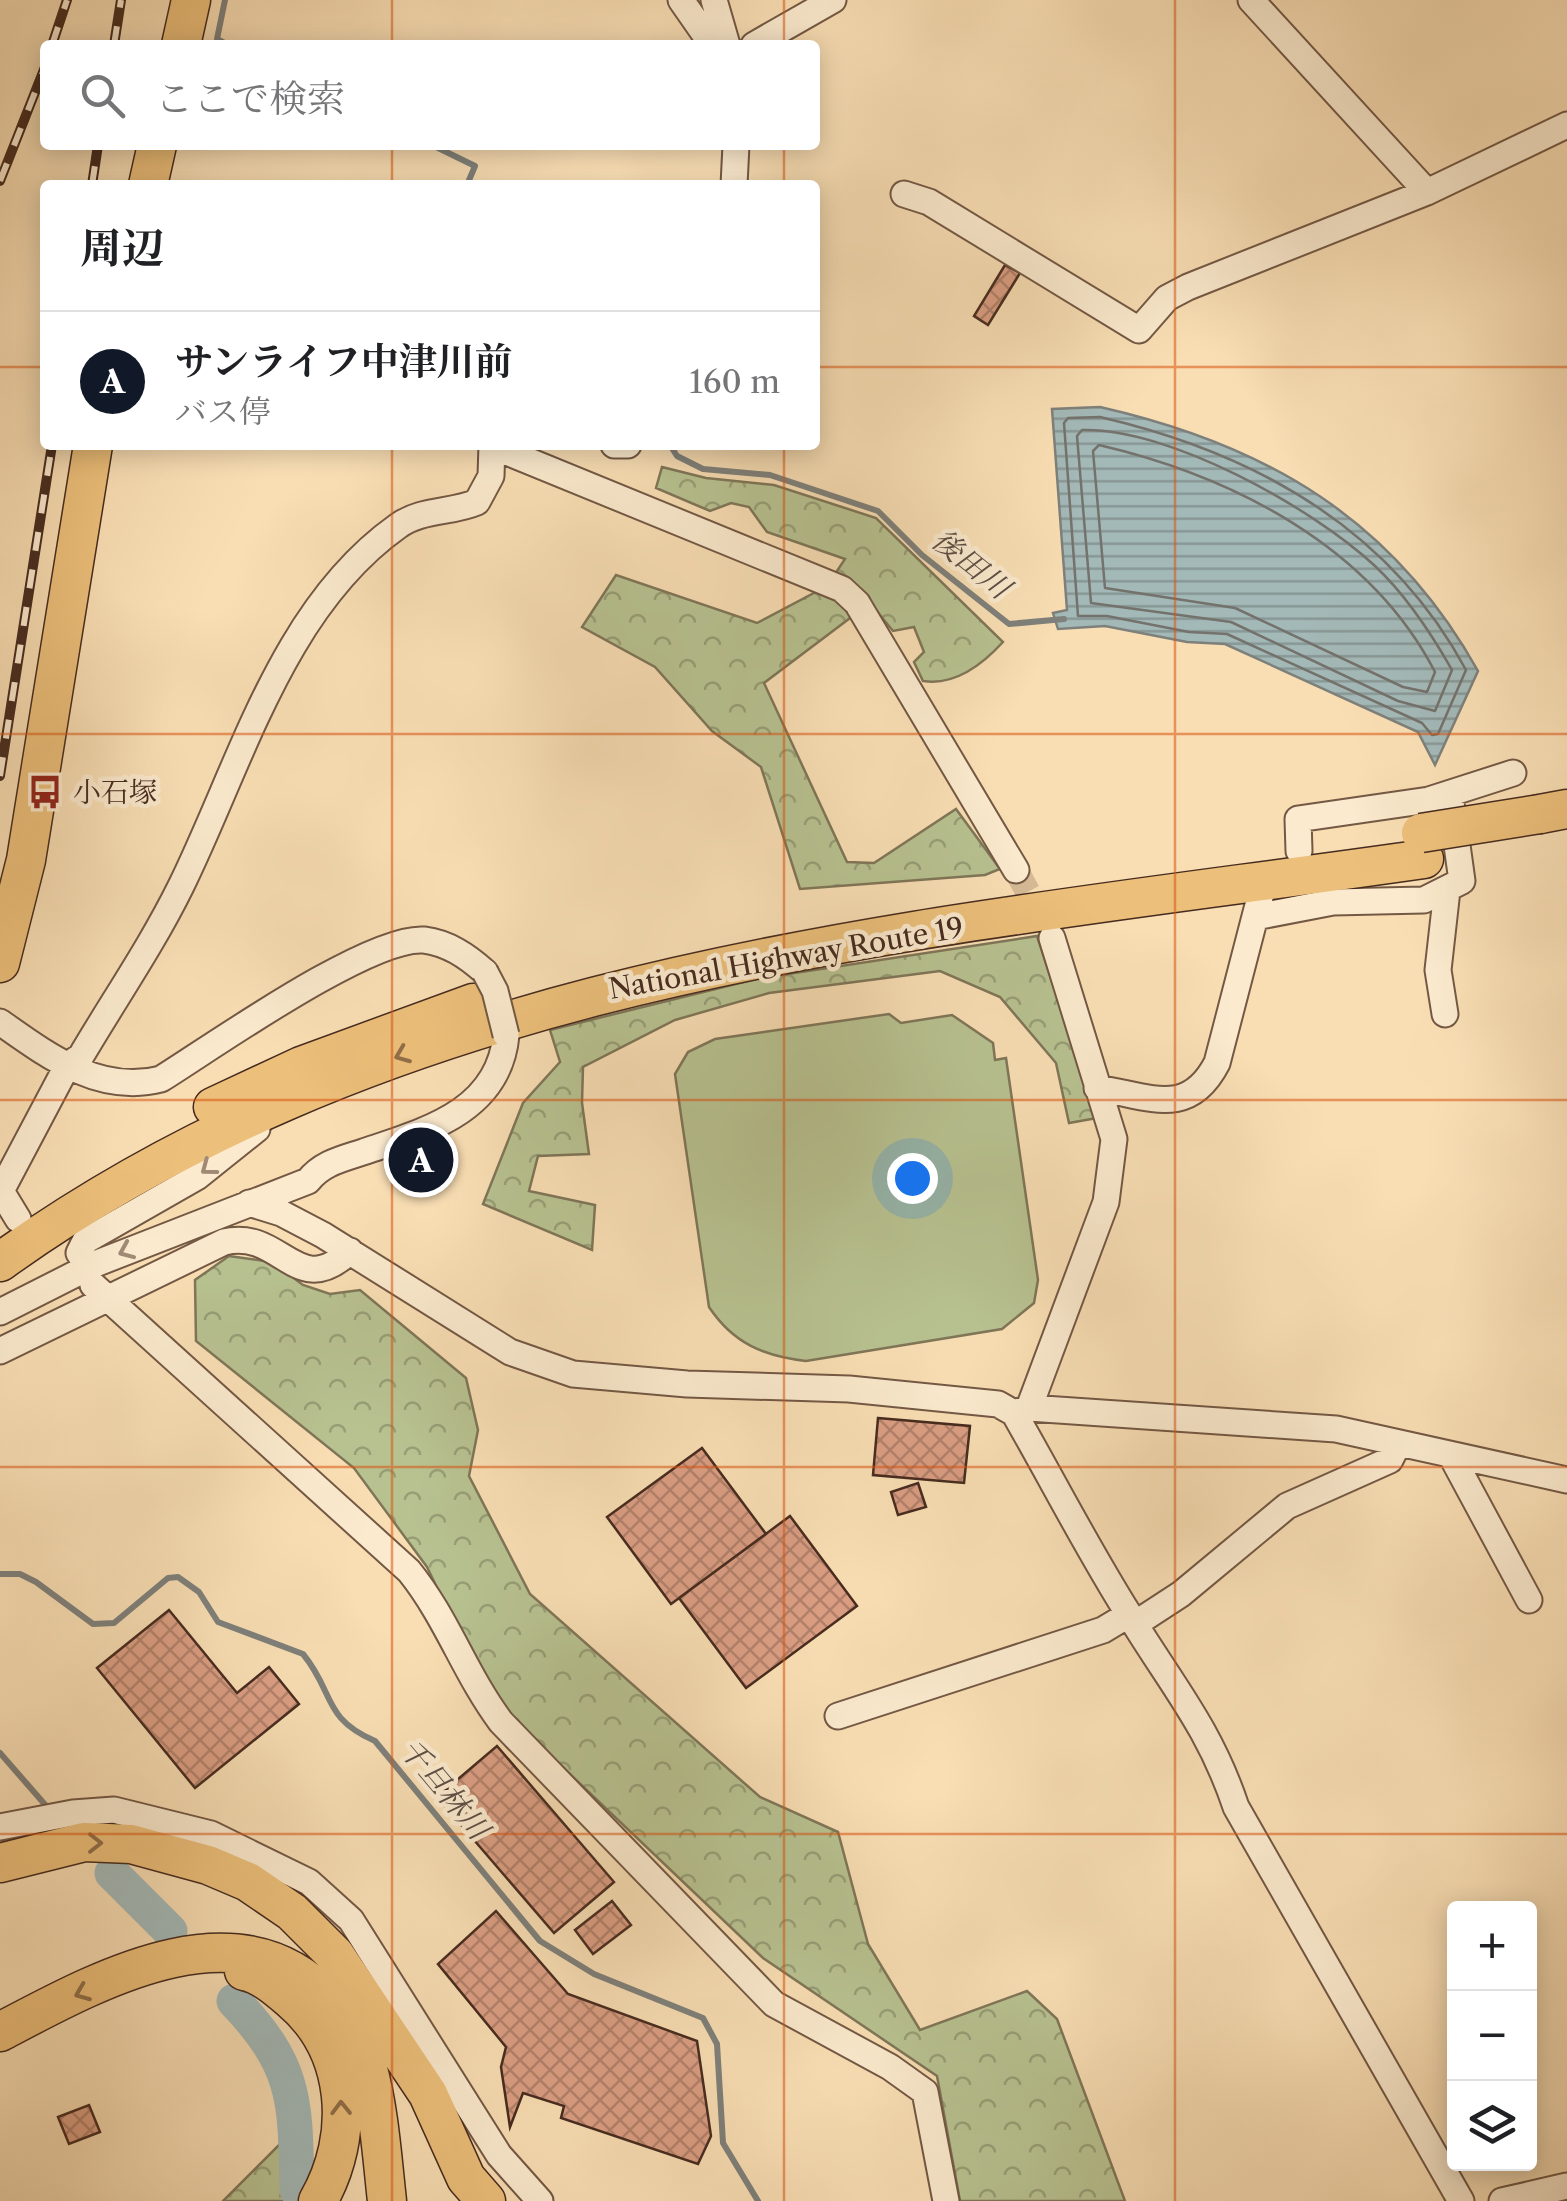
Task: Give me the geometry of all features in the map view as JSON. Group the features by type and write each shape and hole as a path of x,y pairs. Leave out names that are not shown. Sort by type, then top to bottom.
{"highway":[{"path":"182,40 192,0"},
{"path":"149,180 156,150"},
{"path":"0,963 26,860 92,450"},
{"name":"National Highway Route 19","path":"9,1225 106,1164 301,1066 438,1013 590,968 774,930 1299,851 1422,846 1554,824"},
{"name":"National Highway Route 19","path":"0,1262 124,1183 219,1131 449,1037 600,992 784,953 1259,900 1422,846"},
{"path":"0,1863 84,1842 131,1844 194,1860 248,1882 292,1912 335,1955 428,2094 466,2178 486,2201"},
{"path":"0,2032 176,1956 235,1951 270,1959 305,1976 344,2020 366,2062 387,2201"},
{"path":"143,1969 212,1964 252,1972 306,2012 325,2038 338,2076 344,2112 336,2159 318,2201"},
{"path":"359,1994 385,2066 406,2201"}],"street":[{"path":"682,0 704,34 715,40"},
{"path":"714,0 724,40"},
{"path":"763,40 833,0"},
{"path":"1251,0 1427,192"},
{"path":"904,194 929,202 1139,330 1167,298 1188,287 1427,192 1567,125"},
{"path":"734,180 736,150"},
{"path":"9,1225 1,1191 67,1066 80,1056 178,892 291,650 335,584 402,522 477,502 491,476 492,450"},
{"path":"502,450 842,589 857,603 1016,870"},
{"path":"1299,851 1298,819 1450,795 1513,772"},
{"path":"1096,1088 1177,1101 1205,1086 1217,1063 1259,900 1424,900 1462,881 1450,795"},
{"path":"1445,1014 1438,970 1447,890"},
{"path":"1021,1410 1106,1202 1114,1139 1052,938"},
{"path":"0,1022 67,1066 108,1082 136,1085 160,1079 356,961 400,942 424,940 449,946 484,972 495,991 506,1036 499,1067 471,1106 423,1132 326,1165 308,1181 95,1264 0,1312"},
{"path":"79,1253 85,1241 197,1178 253,1131 315,1090"},
{"path":"308,1181 307,1216 323,1235"},
{"path":"249,1203 282,1213 323,1235 510,1352 574,1374 687,1384 849,1389 998,1404 1021,1410 1290,1423 1567,1480"},
{"path":"3,1343 100,1292 237,1239 260,1241 310,1271 330,1268 350,1251"},
{"path":"100,1292 409,1571 433,1601 482,1696 502,1722 774,2004 890,2067 925,2092 946,2201"},
{"path":"1021,1410 1132,1619 1194,1710 1218,1754 1236,1807 1458,2200"},
{"path":"838,1716 1132,1619 1181,1594 1287,1506 1390,1460 1398,1444"},
{"path":"1452,1457 1529,1600"},
{"path":"0,1827 73,1812 114,1810 211,1834 309,1882 350,1920 500,2155 540,2201"},
{"path":"1502,2201 1567,2186"}],"green space":[{"path":"662,467 706,478 774,485 876,518 1003,642 986,659 957,677 923,681 914,662 924,652 914,627 893,631 870,603 764,683 847,862 874,863 956,809 1000,869 985,875 800,889 761,767 712,731 655,667 582,627 616,575 757,623 827,586 845,559 767,532 749,507 731,503 710,511 656,488"},
{"path":"1037,936 1097,1118 1069,1123 1056,1063 1000,997 940,971 769,993 675,1020 583,1067 582,1103 589,1154 538,1156 529,1191 595,1205 592,1250 483,1204 523,1103 560,1062 550,1030 756,979"},
{"path":"889,1014 901,1023 952,1015 993,1043 995,1060 1006,1058 1038,1280 1034,1303 1002,1329 806,1361 776,1356 739,1339 709,1307 675,1074 688,1052 715,1039"},
{"path":"229,1256 272,1262 303,1285 330,1294 360,1290 466,1378 478,1430 469,1476 530,1594 760,1797 838,1832 868,1944 920,2030 1027,1991 1057,2019 1125,2201 960,2201 937,2076 763,1958 489,1697 427,1567 354,1468 196,1341 195,1280"},
{"path":"285,2139 287,2201 223,2201"}],"water":[{"path":"1100,407 1218,443 1271,467 1320,496 1407,571 1478,671 1435,765 1418,732 1225,644 1187,642 1105,626 1058,629 1053,613 1067,610 1052,409"}],"building":[{"path":"1005,265 1020,273 988,325 974,316"},
{"path":"878,1418 970,1426 964,1483 873,1475"},
{"path":"702,1448 766,1534 671,1604 607,1517"},
{"path":"918,1483 926,1507 898,1515 891,1492"},
{"path":"790,1516 857,1606 746,1688 679,1598"},
{"path":"169,1610 237,1693 269,1667 299,1704 195,1788 97,1668"},
{"path":"497,1746 614,1882 554,1933 437,1797"},
{"path":"612,1901 631,1925 593,1954 575,1930"},
{"path":"496,1911 568,1994 697,2041 711,2136 698,2164 561,2118 564,2106 523,2093 510,2127 501,2067 506,2047 438,1964"},
{"path":"89,2105 100,2132 69,2144 58,2117"}],"waterway":[{"name":"後田川","path":"219,40 225,0"},
{"name":"後田川","path":"442,150 475,166 469,180"},
{"name":"後田川","path":"673,450 677,456 703,469 770,475 878,511 922,555 1009,624 1064,619"},
{"name":"千旦林川","path":"0,1574 20,1574 36,1582 93,1624 114,1623 168,1578 178,1577 199,1592 218,1622 303,1654 337,1714 375,1741 540,1941 594,1974 703,2018 717,2044 723,2143 758,2201"},
{"path":"0,1753 48,1808"},
{"path":"112,1873 170,1931"},
{"path":"234,2001 271,2046 282,2067 293,2109 297,2190"}],"tunnel":[{"path":"1016,870 1045,924"}],"railway":[{"path":"54,40 67,0"},
{"path":"115,40 121,0"},
{"path":"0,181 40,80"},
{"path":"93,180 97,150"},
{"path":"0,776 51,450"}],"place":[{"name":"小石塚","path":"45,792"},
{"name":"サンライフ中津川前","path":"421,1160"}]}
